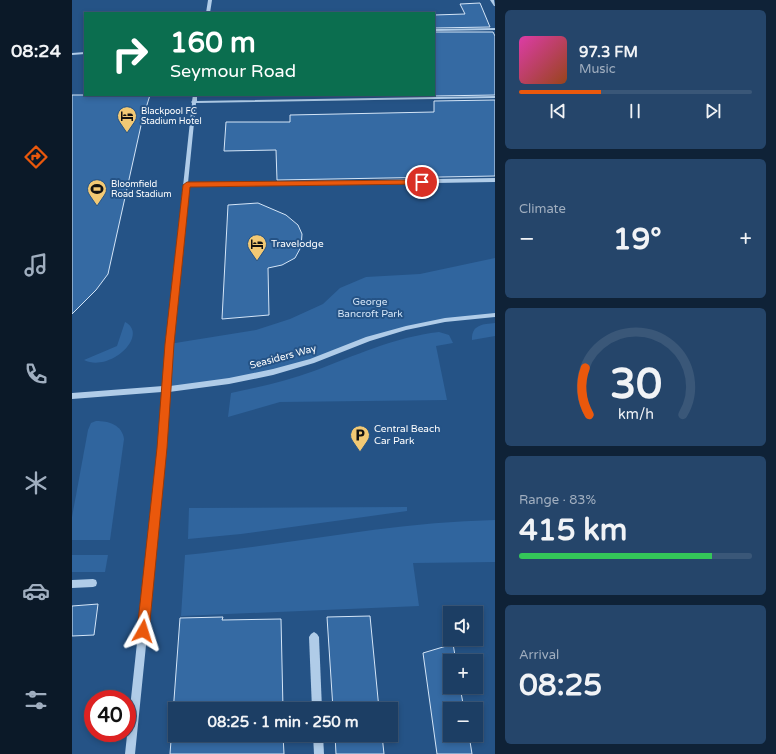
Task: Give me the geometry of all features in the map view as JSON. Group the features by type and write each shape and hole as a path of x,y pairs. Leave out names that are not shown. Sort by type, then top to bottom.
{"street":[{"path":"208,12 210,0"},
{"path":"492,0 495,5"},
{"path":"435,30 495,29"},
{"path":"72,54 84,53"},
{"path":"130,754 158,493 167,389 169,344 187,185 195,96"},
{"path":"193,102 495,97"},
{"path":"187,185 393,183 495,180"},
{"name":"Seasiders Way","path":"72,396 167,389 229,381 272,372 312,361 368,339 406,328 445,320 495,316"},
{"path":"72,584 93,583"},
{"path":"314,637 317,702"},
{"path":"318,742 318,754"}],"green space":[{"name":"George Bancroft Park","path":"495,258 495,315 445,320 406,328 273,372 167,389 169,344 256,330 290,319 323,304 340,288 366,277 420,274"},
{"path":"125,322 131,328 133,335 130,343 124,351 105,361 94,363 84,360 117,346"},
{"path":"495,323 495,336 472,340 473,331 476,328 482,325"},
{"path":"439,332 449,335 453,343 436,346 447,400 280,402 228,417 231,393 294,378 391,343 423,334"},
{"path":"96,421 110,423 118,427 123,434 124,439 110,540 72,540 72,517 88,430 91,423"},
{"path":"407,507 407,511 241,534 188,539 189,508"},
{"path":"495,520 495,562 413,563 419,606 181,616 185,555 224,551 379,529"},
{"path":"72,555 108,555 105,572 72,572"}],"building":[{"path":"480,3 490,27 435,28 435,15 465,14 460,4"},
{"path":"435,32 493,32 495,36 495,95 435,96"},
{"name":"Bloomfield Road Stadium","path":"72,95 150,96 142,121 108,274 96,290 72,314"},
{"path":"495,100 495,176 277,180 276,150 224,151 226,122 290,122 290,115 434,112 434,101"},
{"name":"Travelodge","path":"258,203 286,215 298,225 302,234 301,247 295,258 282,265 268,268 269,315 222,319 228,205"},
{"path":"98,604 94,635 72,636 72,606"},
{"path":"370,616 378,702 333,702 327,617"},
{"path":"223,617 222,620 281,619 283,702 174,702 180,618"},
{"path":"446,646 453,646 455,654 443,654 443,694 461,694 463,702 443,702 443,742 470,742 472,754 437,754 423,653"},
{"path":"171,742 283,742 284,754 170,754"},
{"path":"335,742 383,742 384,754 336,754"}],"place":[{"name":"Blackpool FC Stadium Hotel","path":"127,133"},
{"name":"Bloomfield Road Stadium","path":"97,206"},
{"name":"Travelodge","path":"257,261"},
{"name":"Central Beach Car Park","path":"360,452"}],"route":[{"path":"143,631 162,448 169,344 187,185 422,182"}]}
